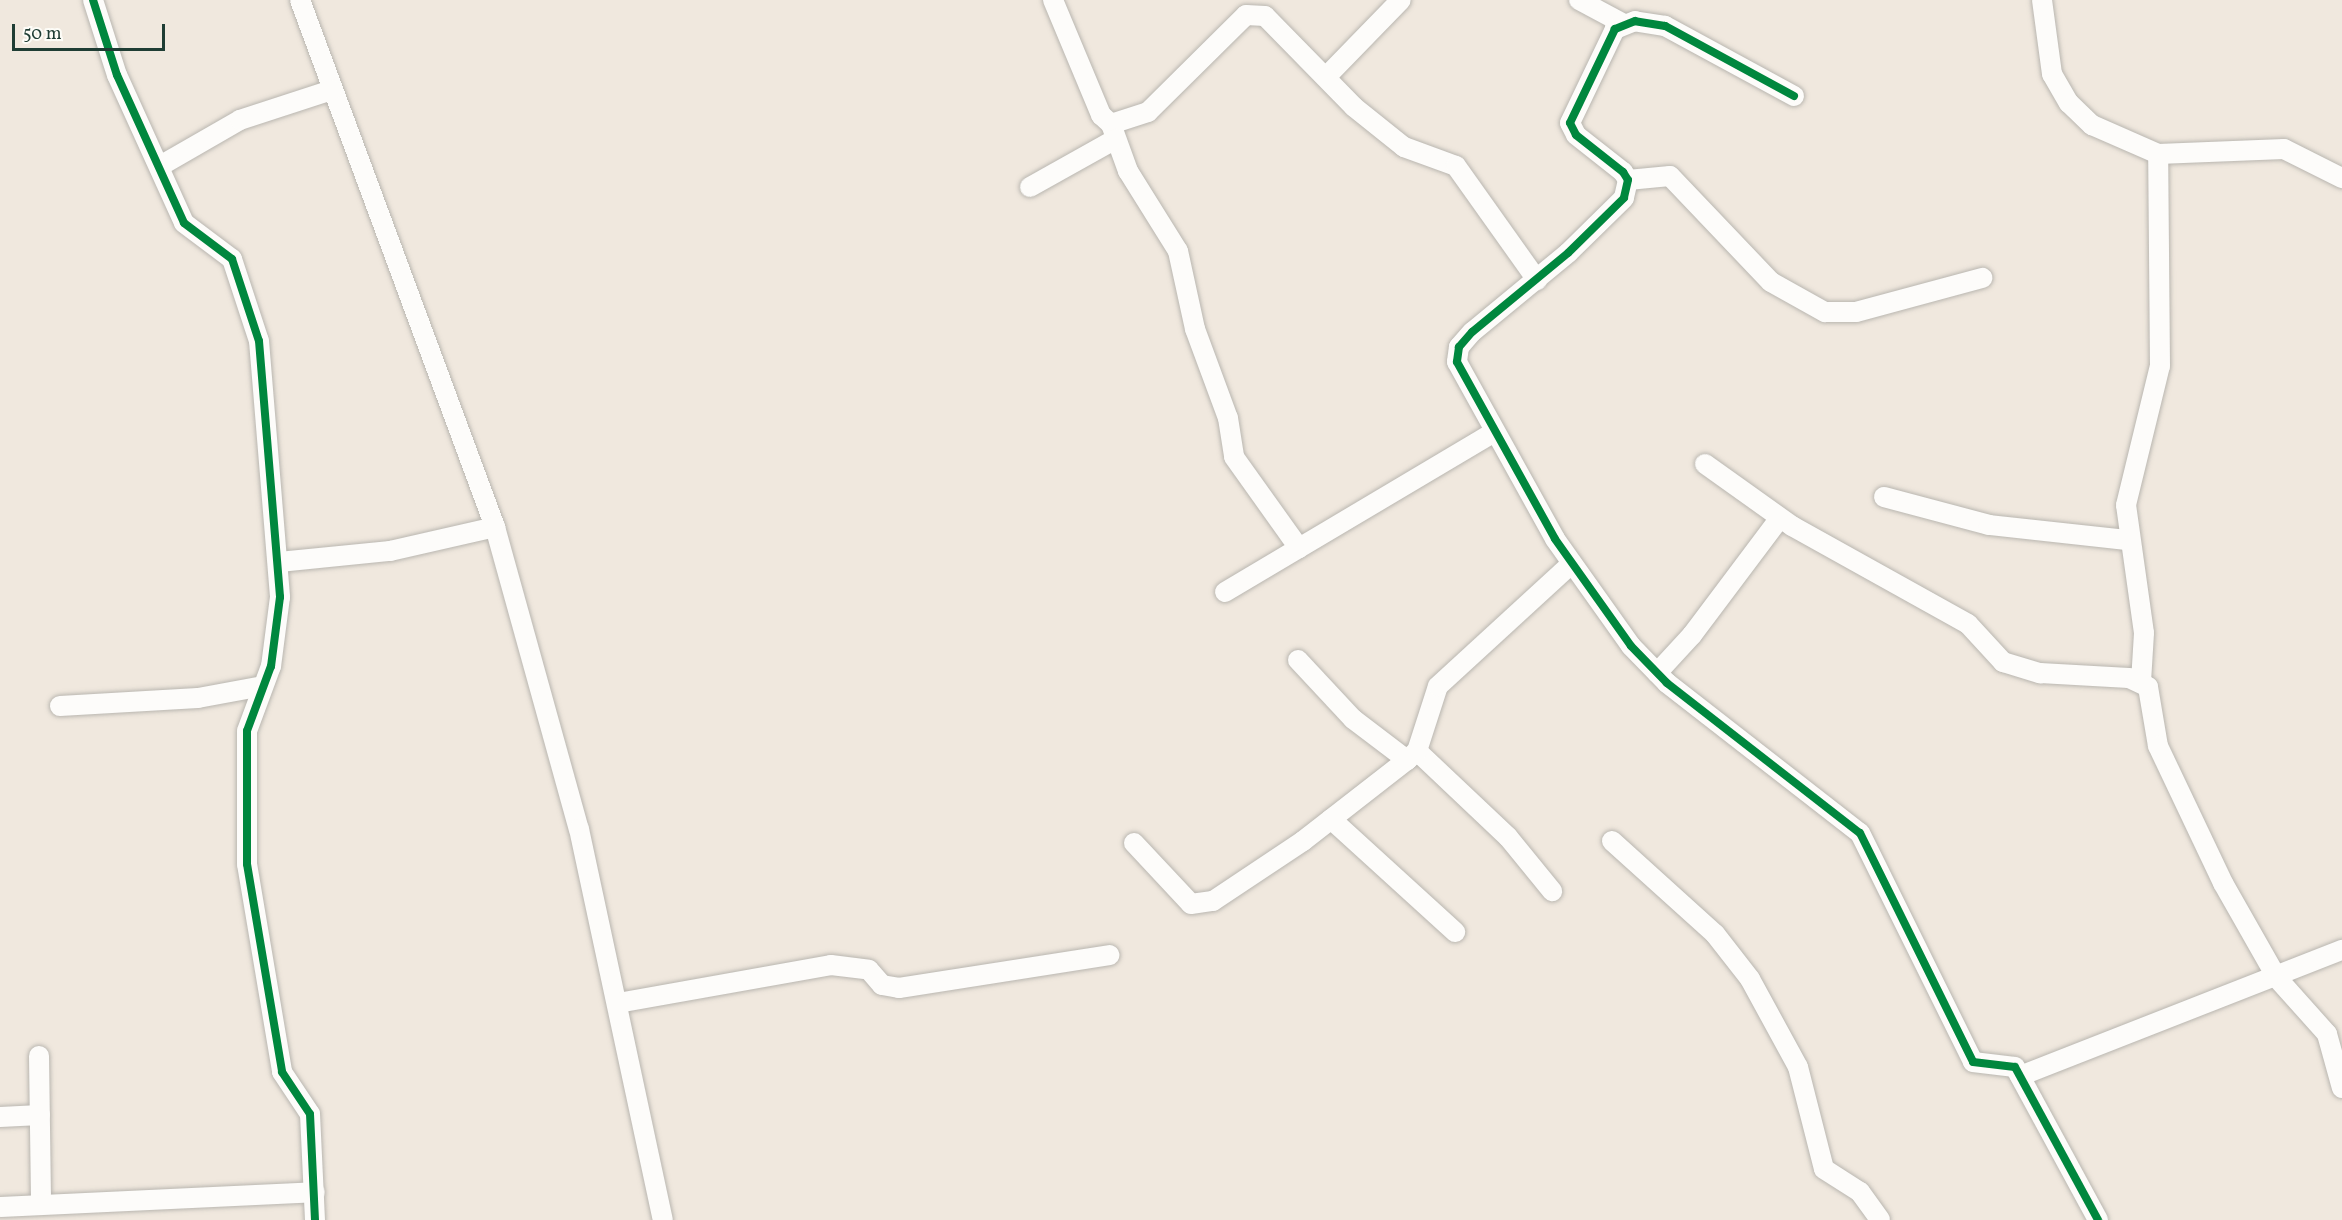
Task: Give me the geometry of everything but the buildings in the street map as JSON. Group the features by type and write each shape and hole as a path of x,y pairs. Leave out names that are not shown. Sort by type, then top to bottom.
{"street":[{"path":"93,0 117,75 184,223 232,259 244,283 259,341 279,562 279,609 263,686 247,731 247,864 282,1072 310,1114 315,1220"},
{"path":"300,0 495,527 579,829 663,1220"},
{"path":"1053,0 1101,116 1114,131 1139,192 1178,251 1195,329 1228,418 1233,457 1299,548"},
{"path":"1326,77 1401,0"},
{"path":"1580,0 1624,24 1665,26 1794,96"},
{"path":"2042,0 2052,74 2069,103 2092,126 2158,154 2284,149 2342,178"},
{"path":"1030,187 1114,131 1148,112 1246,15 1265,16 1326,77 1404,147 1456,166 1537,280"},
{"path":"1624,24 1615,29 1570,123 1628,180 1670,176 1771,282 1825,312 1856,312 1982,278"},
{"path":"160,166 240,120 332,90"},
{"path":"2158,154 2160,366 2126,505 2128,540 2144,633 2141,682 2150,695 2158,746 2223,883 2277,978 2326,1035 2342,1088"},
{"path":"1628,180 1624,198 1537,280 1459,347 1461,378 1571,564 1611,623 1657,673 1860,833 1973,1062 1987,1068 2007,1063 2020,1076 2098,1220"},
{"path":"1225,592 1494,432"},
{"path":"1705,465 1779,518 1968,624 2003,662 2040,673 2141,682"},
{"path":"1884,497 1989,525 2128,540"},
{"path":"1657,673 1692,635 1779,518"},
{"path":"279,562 390,551 495,527"},
{"path":"1134,843 1183,897 1199,906 1331,819 1412,755 1438,686 1571,564"},
{"path":"1298,660 1353,719 1412,755 1508,837 1552,891"},
{"path":"60,706 198,698 263,686"},
{"path":"1331,819 1455,932"},
{"path":"1612,841 1715,934 1745,971 1798,1068 1814,1147 1824,1169 1860,1192 1880,1220"},
{"path":"2020,1076 2277,978 2342,950"},
{"path":"618,1004 831,965 869,970 882,985 899,987 1109,955"},
{"path":"39,1056 41,1204"},
{"path":"0,1117 40,1115"},
{"path":"0,1208 41,1204 315,1192"}],"cycle path":[{"path":"93,0 117,75 184,223 232,259 259,341 280,597 271,666 247,731 247,864 282,1072 310,1114 315,1220"},
{"path":"1794,96 1665,26 1635,21 1615,29 1570,123 1576,135 1623,172 1628,180 1624,198 1568,253 1472,332 1459,347 1457,362 1555,539 1631,646 1667,683 1860,833 1973,1062 2015,1067 2098,1220"}]}
